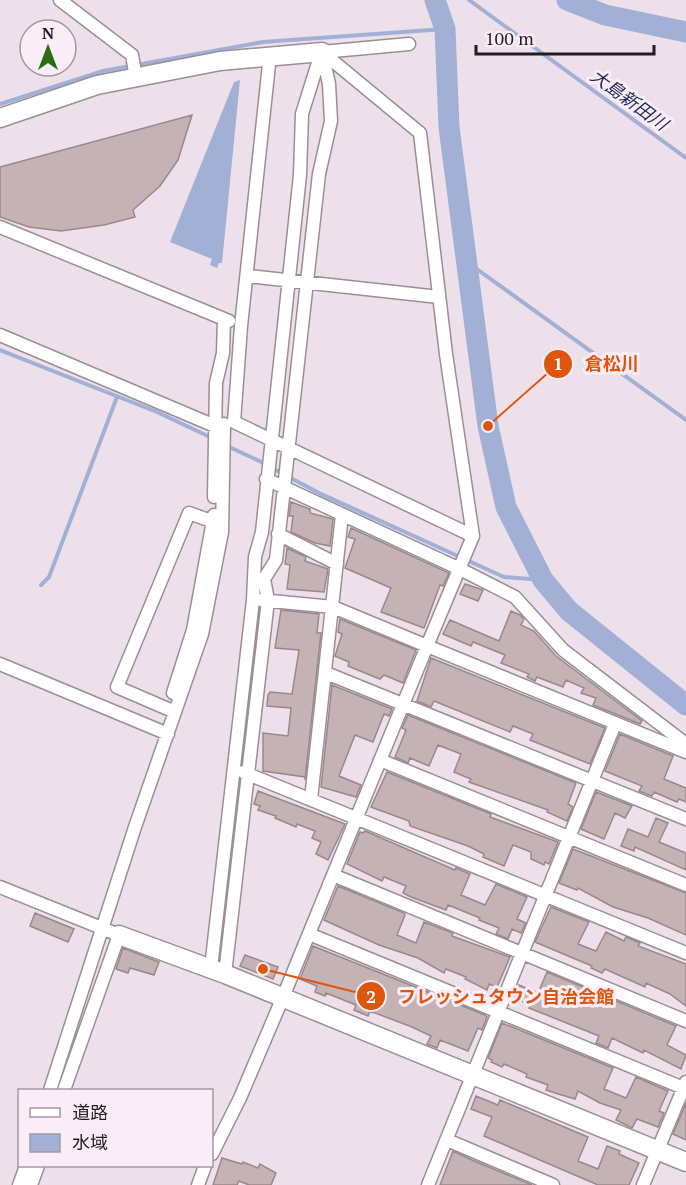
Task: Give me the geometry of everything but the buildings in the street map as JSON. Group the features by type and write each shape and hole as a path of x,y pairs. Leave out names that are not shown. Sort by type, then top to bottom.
{"street":[{"path":"60,0 132,55 136,78"},
{"path":"0,118 97,85 220,62 270,55 409,44"},
{"path":"218,971 234,768 255,557 262,532 270,438 300,175 302,114 322,52"},
{"path":"218,971 249,774 268,600 264,579 276,560 320,174 331,121 329,84 322,52"},
{"path":"213,1152 240,1098 283,997 473,536 439,297 420,133 322,52"},
{"path":"64,1089 111,932 135,827 168,734 172,710 194,630 214,522 225,424 248,276 270,55"},
{"path":"0,227 241,326"},
{"path":"248,276 439,297"},
{"path":"172,710 202,634 222,532 225,424 216,383 223,353 224,319"},
{"path":"0,335 225,424 270,438 473,536"},
{"path":"266,479 460,569 514,597 562,650 686,744"},
{"path":"172,710 117,687 189,513 214,522"},
{"path":"311,799 342,515"},
{"path":"278,534 337,564"},
{"path":"255,557 276,560"},
{"path":"252,600 333,607 686,752"},
{"path":"0,664 168,734"},
{"path":"326,673 686,819"},
{"path":"428,1185 615,724"},
{"path":"380,759 686,885"},
{"path":"234,768 686,953"},
{"path":"333,875 686,1021"},
{"path":"0,887 283,997 686,1162"},
{"path":"50,1089 111,932"},
{"path":"309,933 685,1086 644,1185"},
{"path":"447,1140 553,1185"},
{"path":"19,1185 26,1167"},
{"path":"31,1185 38,1167"},
{"path":"198,1185 206,1167"}],"water":[{"path":"240,80 222,263 219,263 217,268 210,265 212,259 170,242 234,82"}],"waterway":[{"path":"435,0 445,29 449,127 488,426 506,507 543,580 569,611 686,705"},
{"name":"大島新田川","path":"469,0 686,158"},
{"path":"567,0 605,15 686,32"},
{"path":"0,104 103,71 263,42 445,29"},
{"path":"467,262 686,420"},
{"path":"0,350 157,412 212,438"},
{"path":"41,585 49,577 117,397"},
{"path":"227,446 266,464"},
{"path":"272,468 319,493 504,577 543,580"}],"place":[{"name":"倉松川","path":"488,426"},
{"name":"フレッシュタウン自治会館","path":"263,969"}]}
